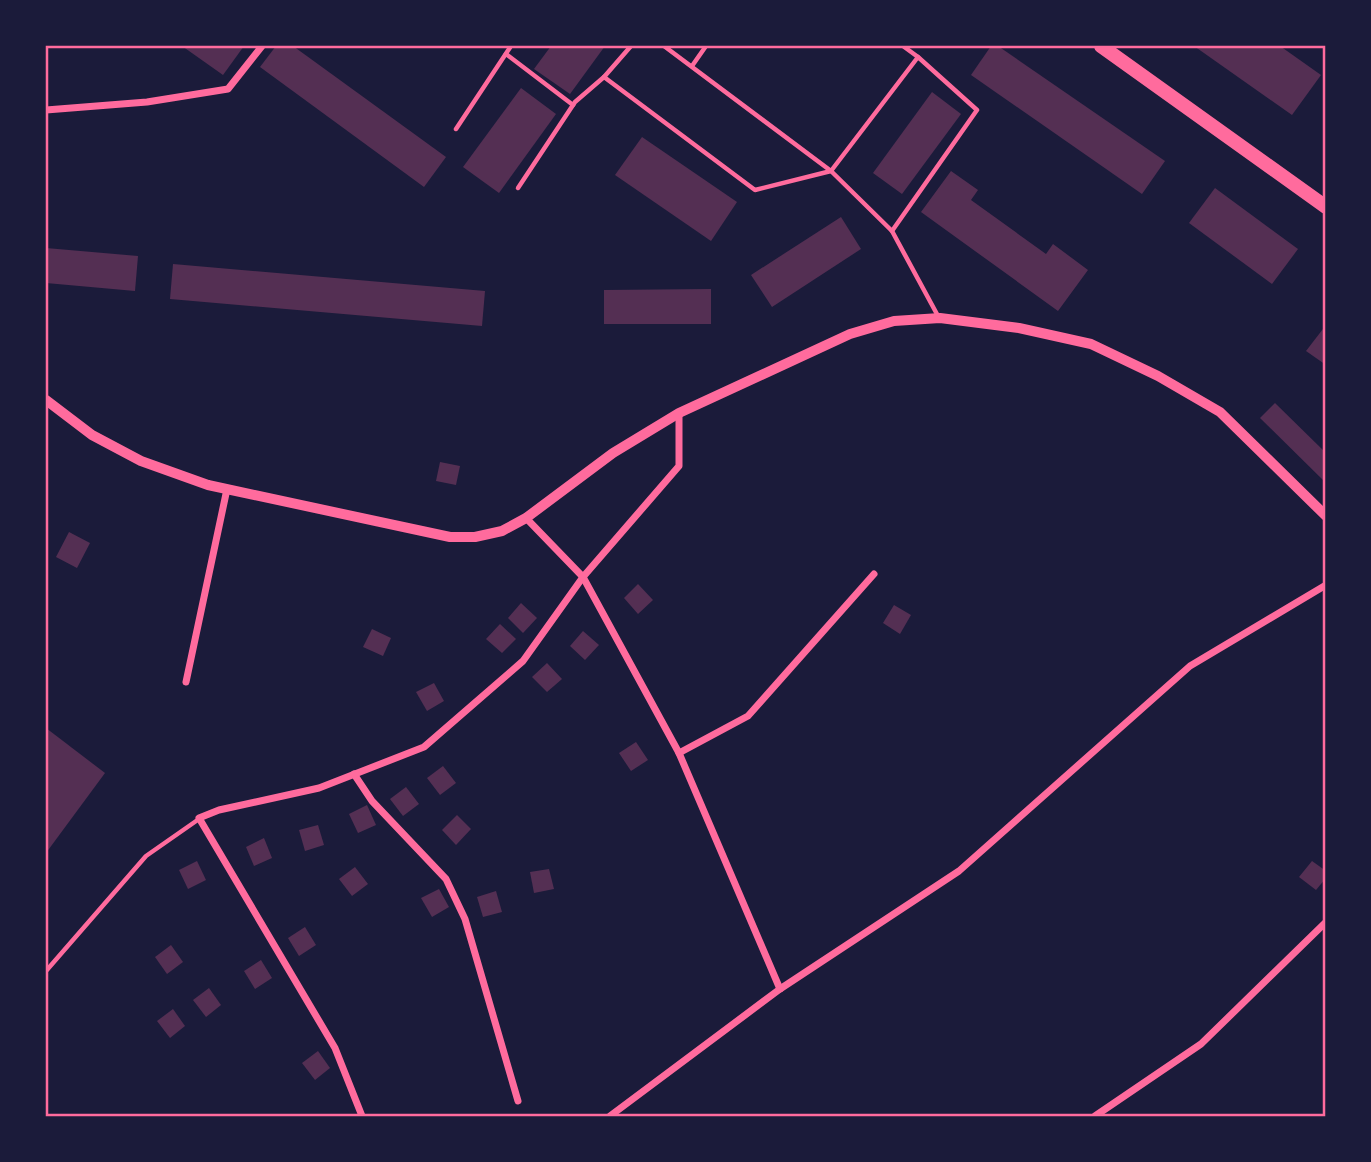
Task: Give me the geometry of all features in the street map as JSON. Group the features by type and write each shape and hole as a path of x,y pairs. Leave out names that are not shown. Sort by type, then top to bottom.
{"main road":[{"path":"1101,46 1325,207"}],"street":[{"path":"46,110 147,102 228,89 262,46"},
{"path":"46,400 92,435 141,461 227,489 450,537 475,537 502,531 526,518 613,453 680,413 850,334 894,321 940,318 1019,328 1091,344 1158,376 1220,412 1325,516"},
{"path":"362,1116 335,1048 199,818 219,810 318,788 424,747 523,661 583,577 679,466 680,413"},
{"path":"186,682 227,489"},
{"path":"526,518 583,577 679,753 780,989"},
{"path":"679,753 748,716 874,575"},
{"path":"610,1116 780,989 960,871 1190,666 1325,585"},
{"path":"354,774 372,801 446,879 465,919 518,1101"},
{"path":"1095,1116 1201,1044 1325,922"}],"lane":[{"path":"456,129 511,46"},
{"path":"518,188 573,105 604,77 631,46"},
{"path":"664,46 831,172 892,231 940,318"},
{"path":"692,66 706,46"},
{"path":"892,231 977,110 903,46"},
{"path":"506,54 573,105"},
{"path":"604,77 755,190 831,172 918,57"},
{"path":"46,971 146,856 199,818"}],"building":[{"path":"182,46 244,46 223,75"},
{"path":"276,46 293,46 446,157 424,187 260,67"},
{"path":"551,46 605,46 570,94 534,69"},
{"path":"991,46 998,46 1165,161 1142,194 971,75"},
{"path":"1194,46 1280,46 1321,75 1292,115"},
{"path":"521,88 556,114 499,193 463,167"},
{"path":"932,92 961,114 902,194 873,173"},
{"path":"642,137 737,202 711,241 615,175"},
{"path":"951,171 978,190 971,200 1046,254 1053,244 1088,270 1058,311 921,212"},
{"path":"1215,188 1298,249 1272,284 1189,223"},
{"path":"841,217 861,249 772,307 751,275"},
{"path":"46,248 138,256 135,291 46,283"},
{"path":"173,264 485,291 482,326 170,299"},
{"path":"711,289 711,324 604,324 604,290"},
{"path":"1326,325 1326,365 1306,351"},
{"path":"1275,403 1326,453 1326,483 1260,418"},
{"path":"440,462 460,466 456,485 436,481"},
{"path":"69,532 90,543 77,568 56,557"},
{"path":"638,584 653,600 638,614 624,598"},
{"path":"521,603 537,618 523,633 508,618"},
{"path":"894,605 911,615 900,634 883,623"},
{"path":"500,624 516,639 502,653 486,639"},
{"path":"372,629 391,638 383,656 363,647"},
{"path":"583,631 599,645 585,660 570,646"},
{"path":"547,663 562,679 547,692 532,677"},
{"path":"434,683 444,701 427,711 416,692"},
{"path":"46,728 105,773 46,853"},
{"path":"636,742 648,760 631,771 619,753"},
{"path":"443,766 456,783 440,795 427,778"},
{"path":"406,787 419,804 403,816 390,799"},
{"path":"367,805 376,825 358,833 349,814"},
{"path":"457,815 471,829 456,845 442,830"},
{"path":"318,825 324,845 305,851 299,830"},
{"path":"264,838 272,858 254,866 246,847"},
{"path":"197,861 206,880 188,889 179,870"},
{"path":"1312,861 1326,871 1326,878 1316,890 1299,877"},
{"path":"355,867 368,884 352,896 339,879"},
{"path":"549,869 554,889 534,893 530,872"},
{"path":"439,889 449,907 432,917 421,898"},
{"path":"496,891 502,912 483,917 477,897"},
{"path":"305,927 316,945 299,956 288,938"},
{"path":"171,945 183,962 167,974 155,957"},
{"path":"261,960 272,978 255,989 244,971"},
{"path":"209,988 221,1005 206,1017 193,1000"},
{"path":"173,1009 185,1026 170,1038 157,1021"},
{"path":"318,1051 330,1068 315,1080 302,1063"}]}
